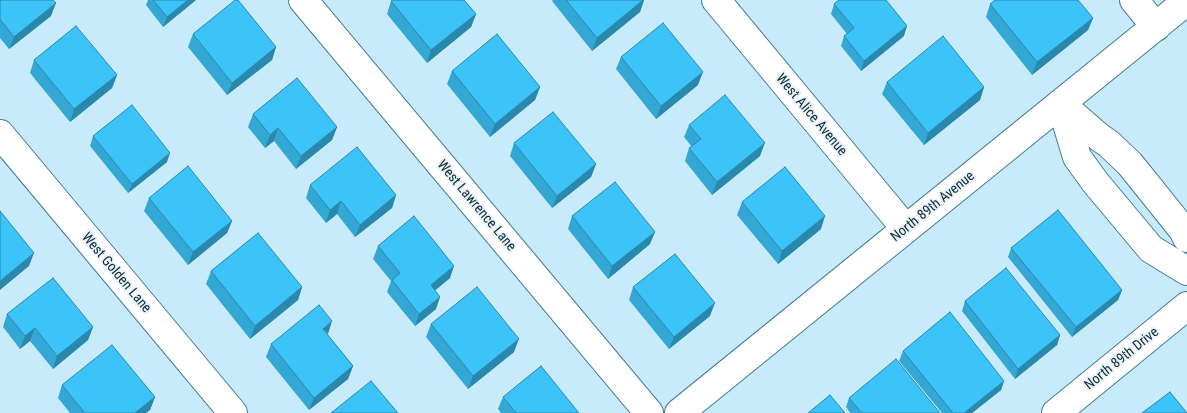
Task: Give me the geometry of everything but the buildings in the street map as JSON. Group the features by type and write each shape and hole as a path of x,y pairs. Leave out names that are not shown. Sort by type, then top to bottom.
{"street":[{"name":"West Lawrence Lane","path":"303,0 649,413"},
{"name":"West Alice Avenue","path":"716,0 906,229"},
{"path":"1134,0 1156,27"},
{"name":"North 89th Avenue","path":"679,413 1187,1"},
{"path":"1061,104 1130,164 1187,238"},
{"path":"1061,104 1078,157 1095,182 1151,249 1187,271"},
{"name":"West Golden Lane","path":"0,134 232,413"},
{"path":"1124,217 1153,193"},
{"name":"North 89th Drive","path":"1056,413 1187,306"}]}
